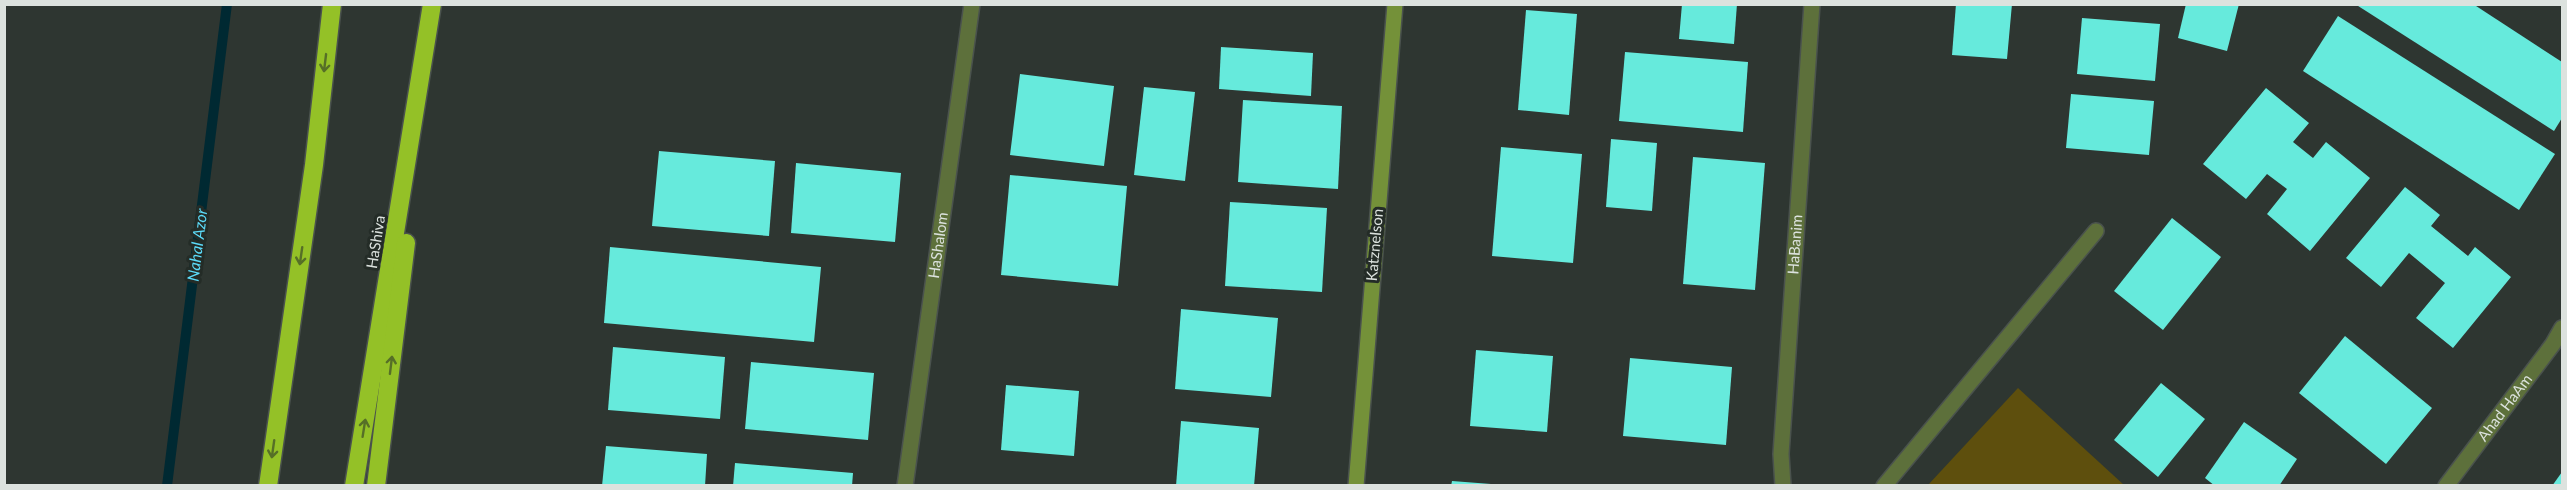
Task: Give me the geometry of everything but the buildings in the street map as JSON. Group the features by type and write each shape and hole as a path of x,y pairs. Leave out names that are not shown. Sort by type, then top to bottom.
{"highway":[{"path":"268,486 314,165 332,4"},
{"path":"376,486 434,4"},
{"name":"HaShiva","path":"354,486 434,4"}],"street":[{"name":"HaShalom","path":"905,486 972,4"},
{"name":"Katznelson","path":"1356,486 1395,4"},
{"name":"HaBanim","path":"1783,486 1781,454 1812,4"},
{"path":"1884,486 2096,231"},
{"name":"Ahad HaAm","path":"2446,486 2553,344 2562,328"}],"shaded area":[{"path":"2018,388 2124,485 1928,485"}],"waterway":[{"name":"Nahal Azor","path":"167,486 227,4"}]}
